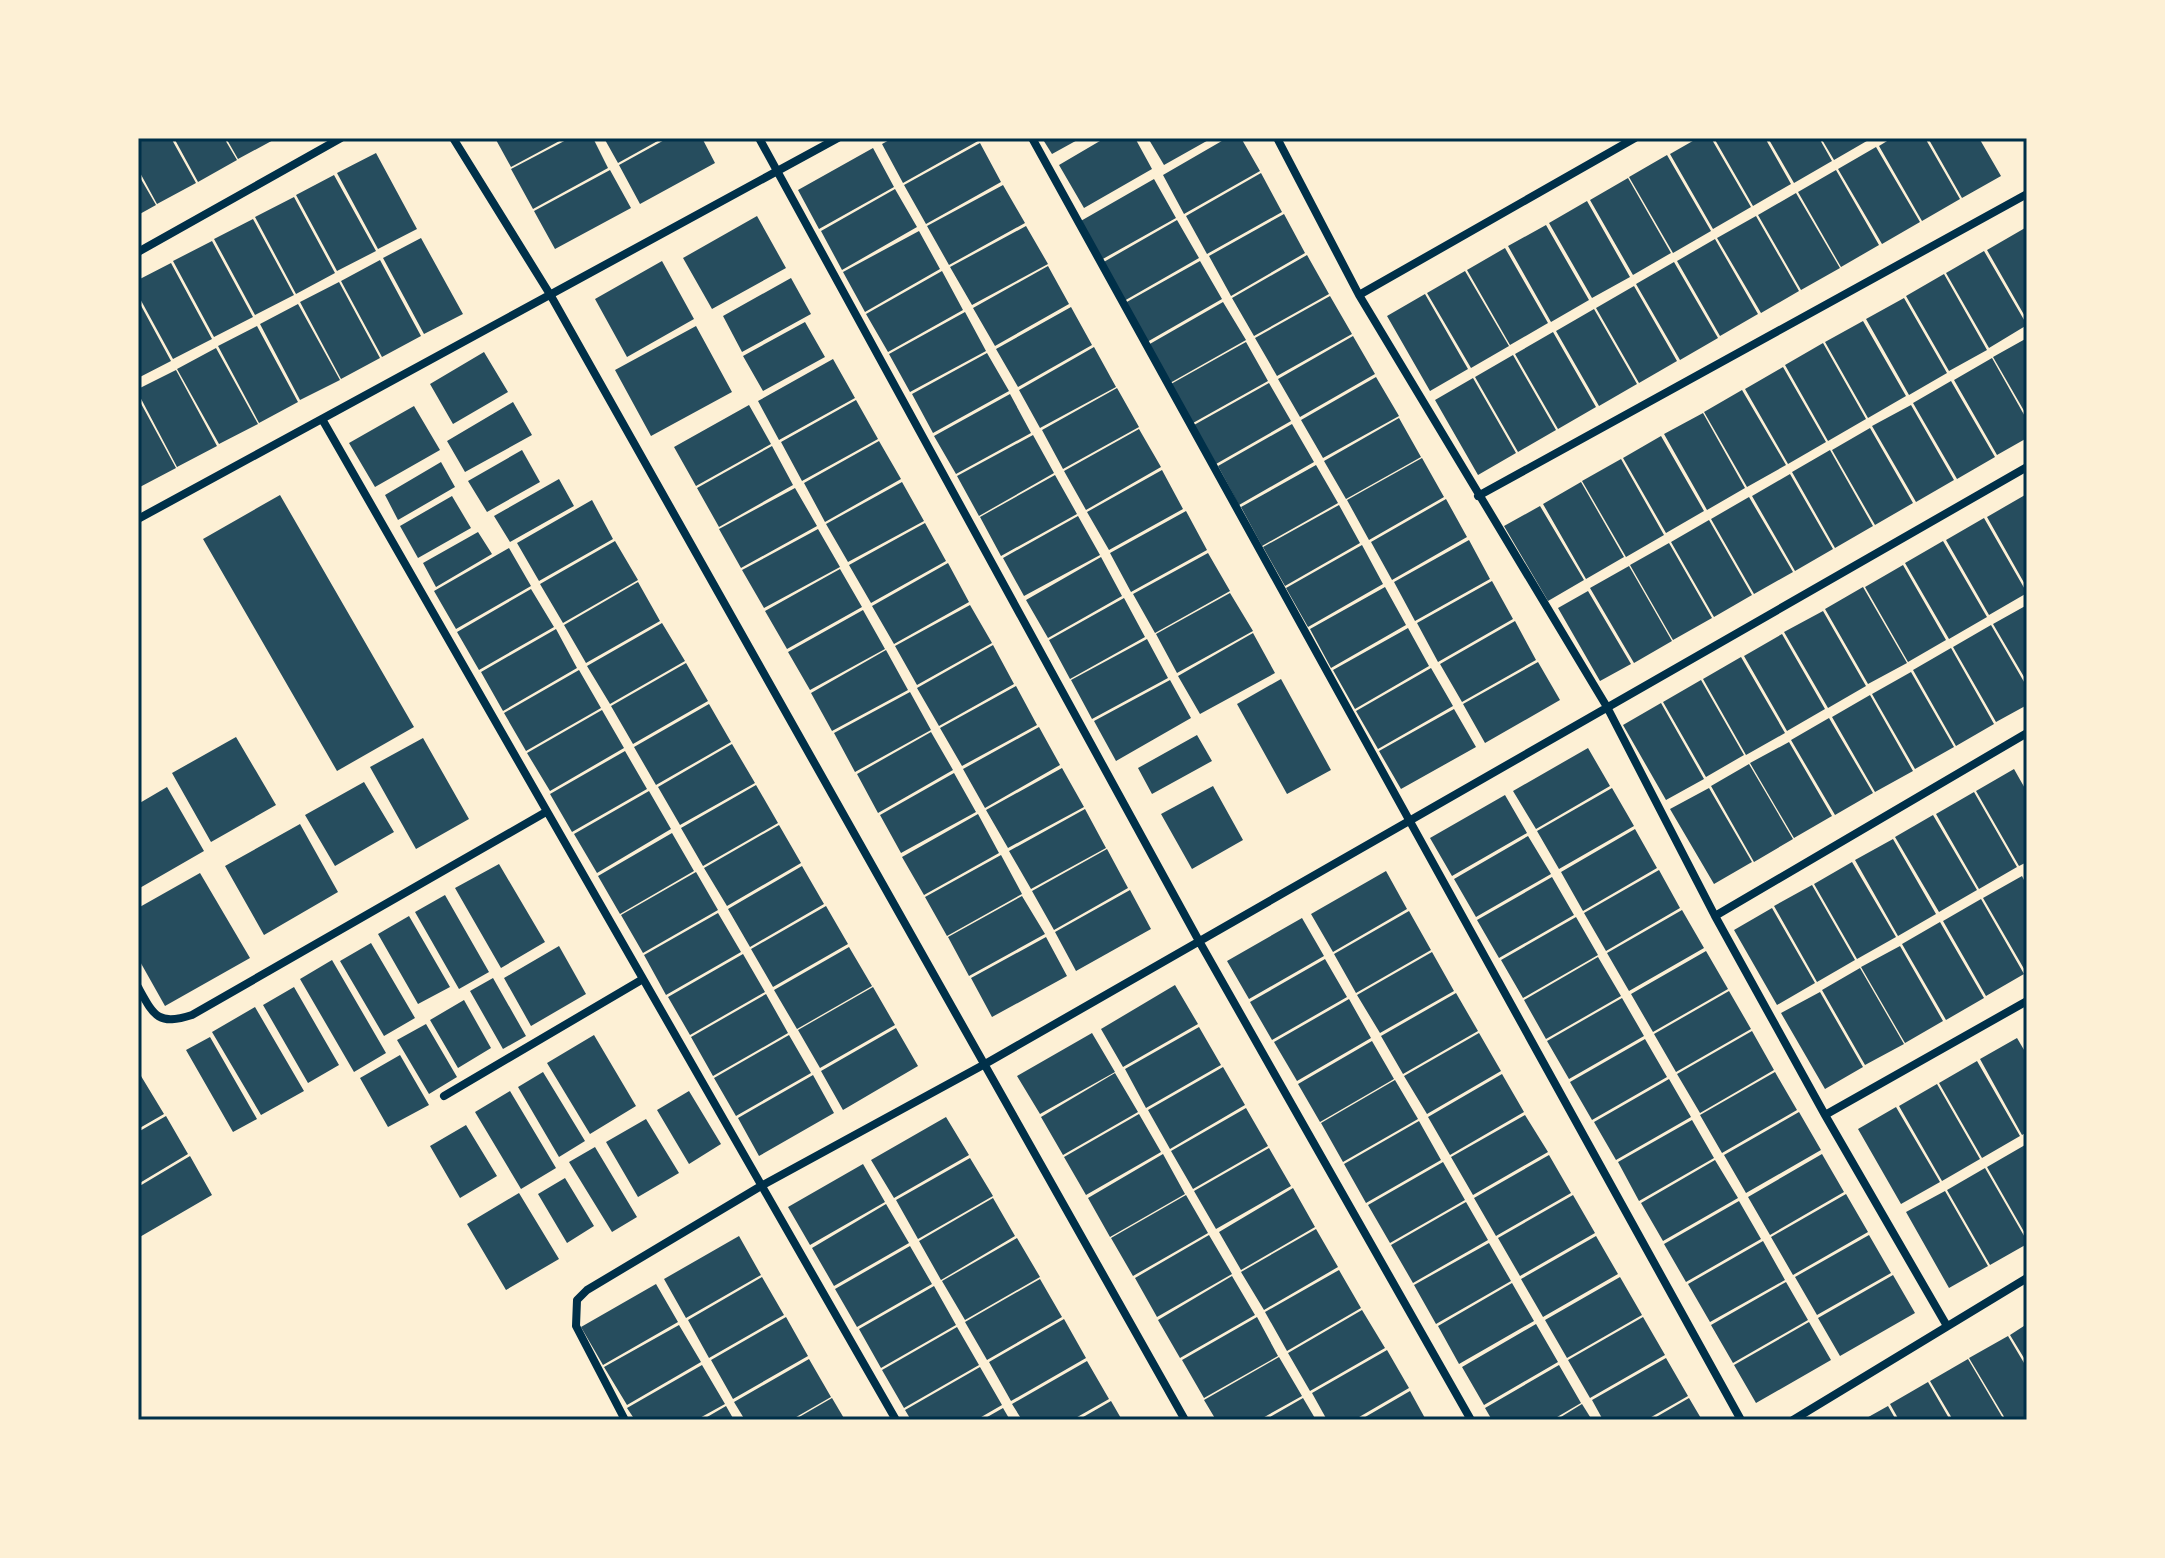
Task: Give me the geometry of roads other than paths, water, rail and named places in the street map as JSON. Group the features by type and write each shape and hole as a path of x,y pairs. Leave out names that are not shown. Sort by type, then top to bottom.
{"street":[{"path":"138,252 341,138"},
{"path":"453,138 551,296 1185,1420"},
{"path":"759,138 1199,941 1471,1420"},
{"path":"138,519 838,138"},
{"path":"1032,138 1741,1420"},
{"path":"1277,138 1359,295 1607,707 1715,916 1947,1326"},
{"path":"1359,295 1635,138"},
{"path":"1478,496 2027,194"},
{"path":"322,419 896,1420"},
{"path":"625,1420 576,1326 577,1300 587,1290 761,1186 985,1064 2027,467"},
{"path":"1715,916 2027,733"},
{"path":"138,987 157,1016 173,1021 192,1015 546,812"},
{"path":"444,1096 643,979"},
{"path":"1825,1115 2027,1001"},
{"path":"1793,1420 2027,1278"}]}
